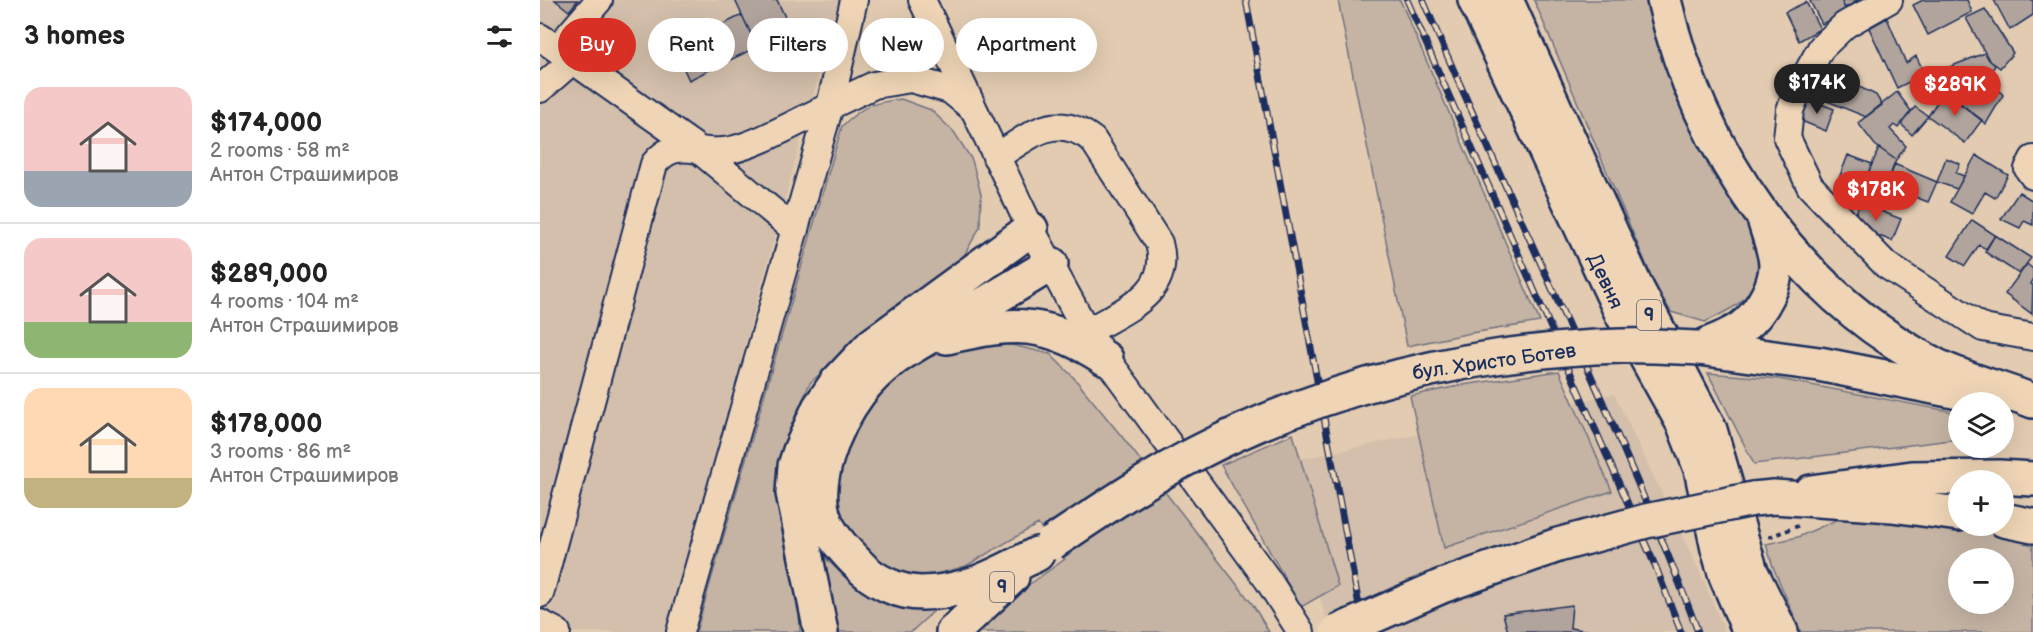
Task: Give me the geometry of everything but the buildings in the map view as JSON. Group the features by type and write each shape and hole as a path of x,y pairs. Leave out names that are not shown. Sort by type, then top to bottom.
{"main road":[{"name":"Девня","path":"1475,0 1622,314 1684,425 1701,469 1726,576 1750,632"},
{"name":"Девня","path":"1506,0 1635,285 1710,430 1743,546 1760,592 1781,632"},
{"name":"9","path":"1664,0 1686,76 1725,156 1762,215 1776,264 1769,294 1760,311 1748,325 1699,348"},
{"path":"1762,215 1828,289 1900,345 1937,366 2033,401"},
{"path":"821,632 793,493 795,466 816,415 832,388 872,345 1031,229"},
{"path":"1045,549 978,584 959,590 921,593 898,589 863,569 837,541 826,524 821,487 831,445 848,408 873,375 890,361 1051,264"},
{"path":"919,343 993,327 1025,326 1046,329 1066,336 1107,359"},
{"name":"бул. Христо Ботев","path":"953,632 1045,549 1130,491 1198,452 1272,417 1324,398 1414,371 1536,351 1623,346 1699,348 1819,364 2033,408"},
{"path":"1338,632 1442,586 1558,545 1646,521 1774,498 1912,478 2033,479"},
{"path":"1774,498 1892,505 1948,513"},
{"path":"2014,522 2033,526"}],"street":[{"path":"540,89 556,49 599,0"},
{"path":"669,632 683,621 830,106 854,0"},
{"path":"922,0 1031,229 1087,332 1268,580 1301,632"},
{"path":"1889,0 1845,25 1821,48 1790,110 1787,138 1810,186 1886,265 1983,328 2033,337"},
{"path":"556,49 698,149 795,230"},
{"path":"540,594 654,164 662,154 670,149 720,152 742,147 874,85 911,79 950,90 975,111"},
{"path":"996,157 1041,129 1069,126 1082,132 1093,140 1159,243 1163,256 1162,269 1158,282 1150,293 1087,332"},
{"path":"2033,159 2028,166 2033,176"},
{"path":"540,623 556,632"}],"path":[{"path":"1743,546 1798,527 1774,498"}],"shaded area":[{"path":"540,0 839,0 834,18 747,18 747,72 819,72 667,632 540,632"},
{"path":"1338,0 1400,0 1540,322 1407,346"},
{"path":"1534,0 1646,0 1667,70 1711,172 1743,215 1763,258 1749,292 1744,299 1729,310 1705,322 1671,312 1655,285"},
{"path":"901,99 931,110 954,132 972,160 981,194 980,227 962,259 863,335 810,383 791,427 776,486 799,607 800,632 696,632 842,126 856,113 869,106"},
{"path":"972,344 1012,345 1050,354 1074,378 1123,438 1253,605 1269,632 978,632 1030,584 1065,559 1038,524 966,566 934,575 894,574 860,553 841,529 835,496 841,458 861,414 888,381 924,359"},
{"path":"1559,371 1612,491 1444,548 1410,396 1463,385"},
{"path":"1708,373 1779,379 1948,411 1948,440 1754,464"},
{"path":"1614,394 1704,581 1725,632 1330,632 1281,463"},
{"path":"1293,434 1338,586 1301,607 1221,465"},
{"path":"1854,512 1882,512 1948,524 1948,536 2011,536 2033,540 2033,632 1801,632 1773,567 1766,544 1798,537"},
{"path":"820,553 851,583 889,606 936,609 911,632 834,632"}],"railway":[{"path":"1246,0 1364,632"},
{"path":"1407,0 1657,570 1681,632"},
{"path":"1423,0 1603,402 1698,632"}]}
